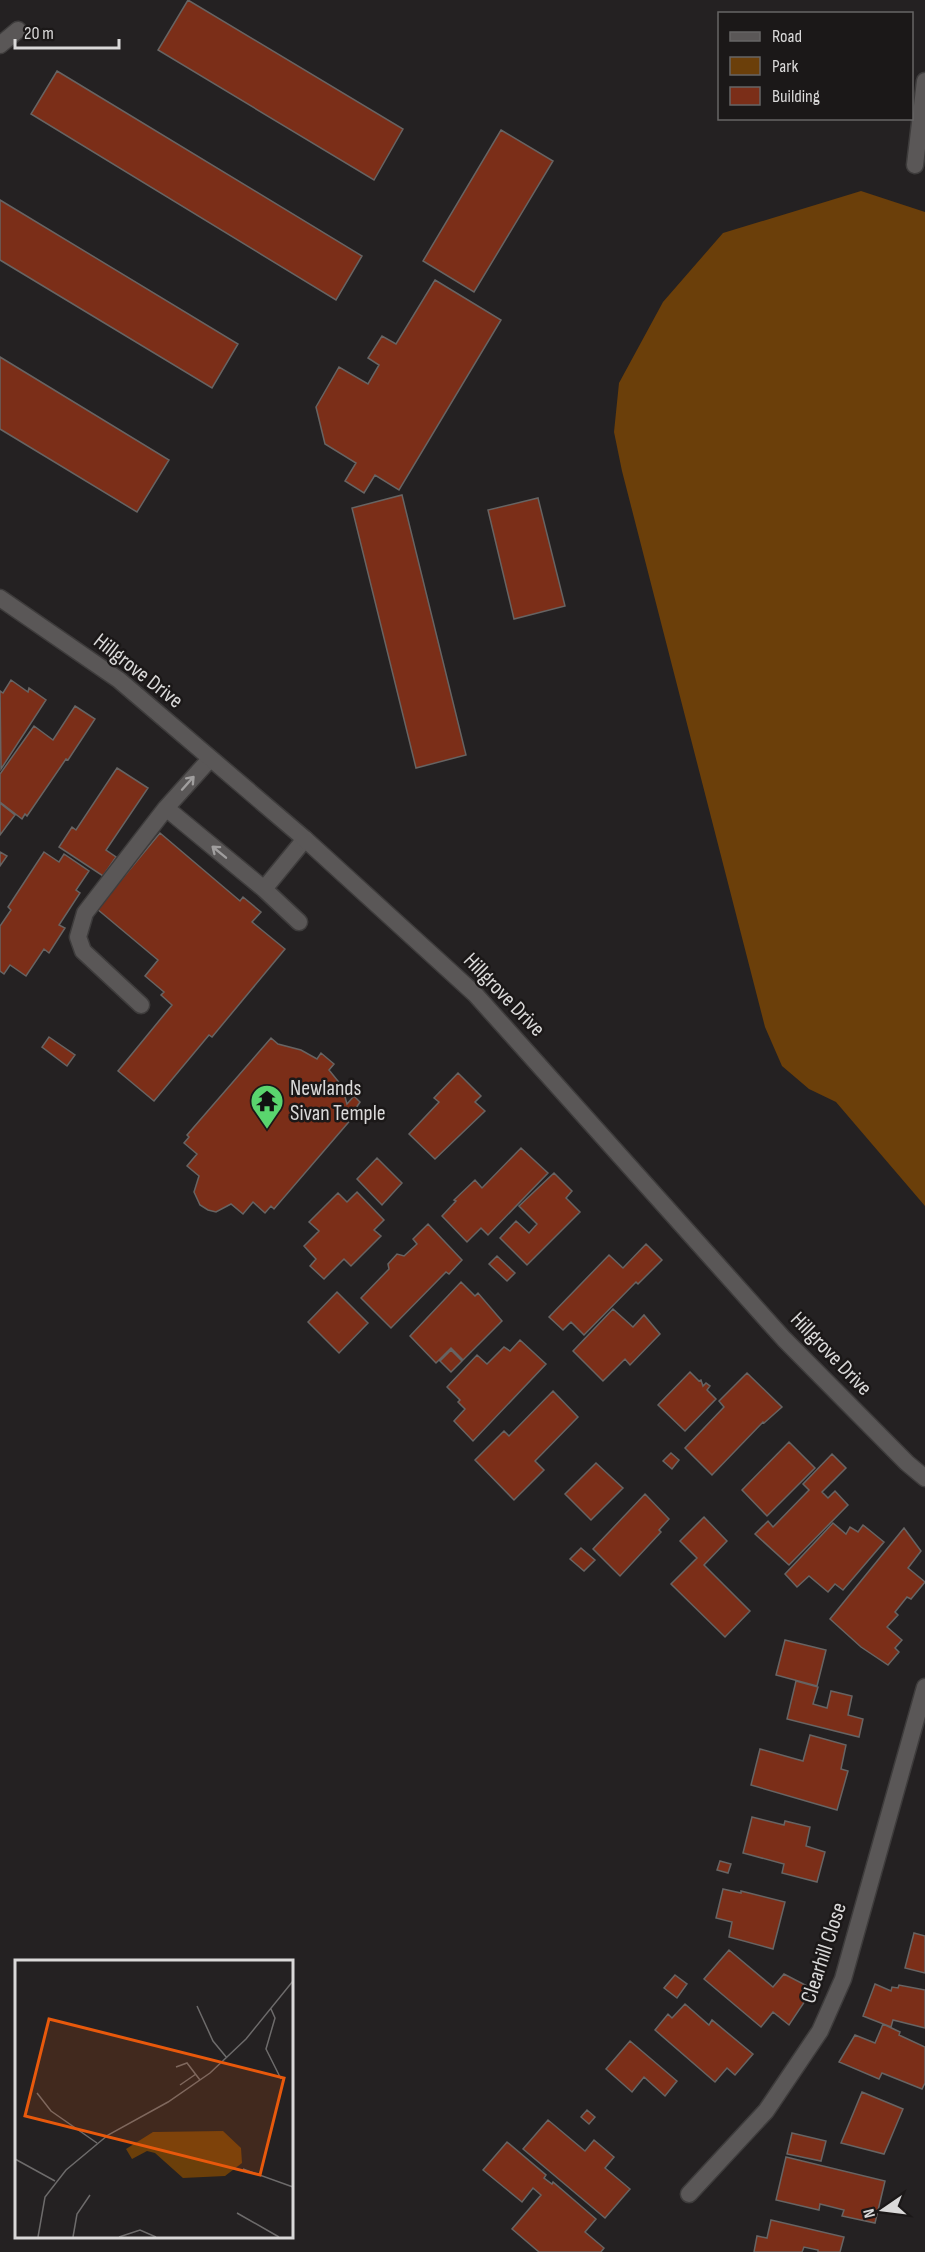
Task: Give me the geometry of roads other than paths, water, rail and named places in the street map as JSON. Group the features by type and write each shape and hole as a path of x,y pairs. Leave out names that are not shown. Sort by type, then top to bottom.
{"street":[{"path":"0,45 18,30"},
{"path":"915,165 923,119 925,81"},
{"name":"Hillgrove Drive","path":"0,598 119,680 305,839 475,994 784,1339 907,1463 925,1478"},
{"path":"141,1005 83,951 78,938 85,913 166,808 210,759"},
{"path":"166,808 299,921"},
{"path":"264,889 305,839"},
{"name":"Clearhill Close","path":"689,2194 766,2111 820,2031 843,1979 925,1687"}],"place":[{"name":"Newlands Sivan Temple","path":"267,1130"}]}
